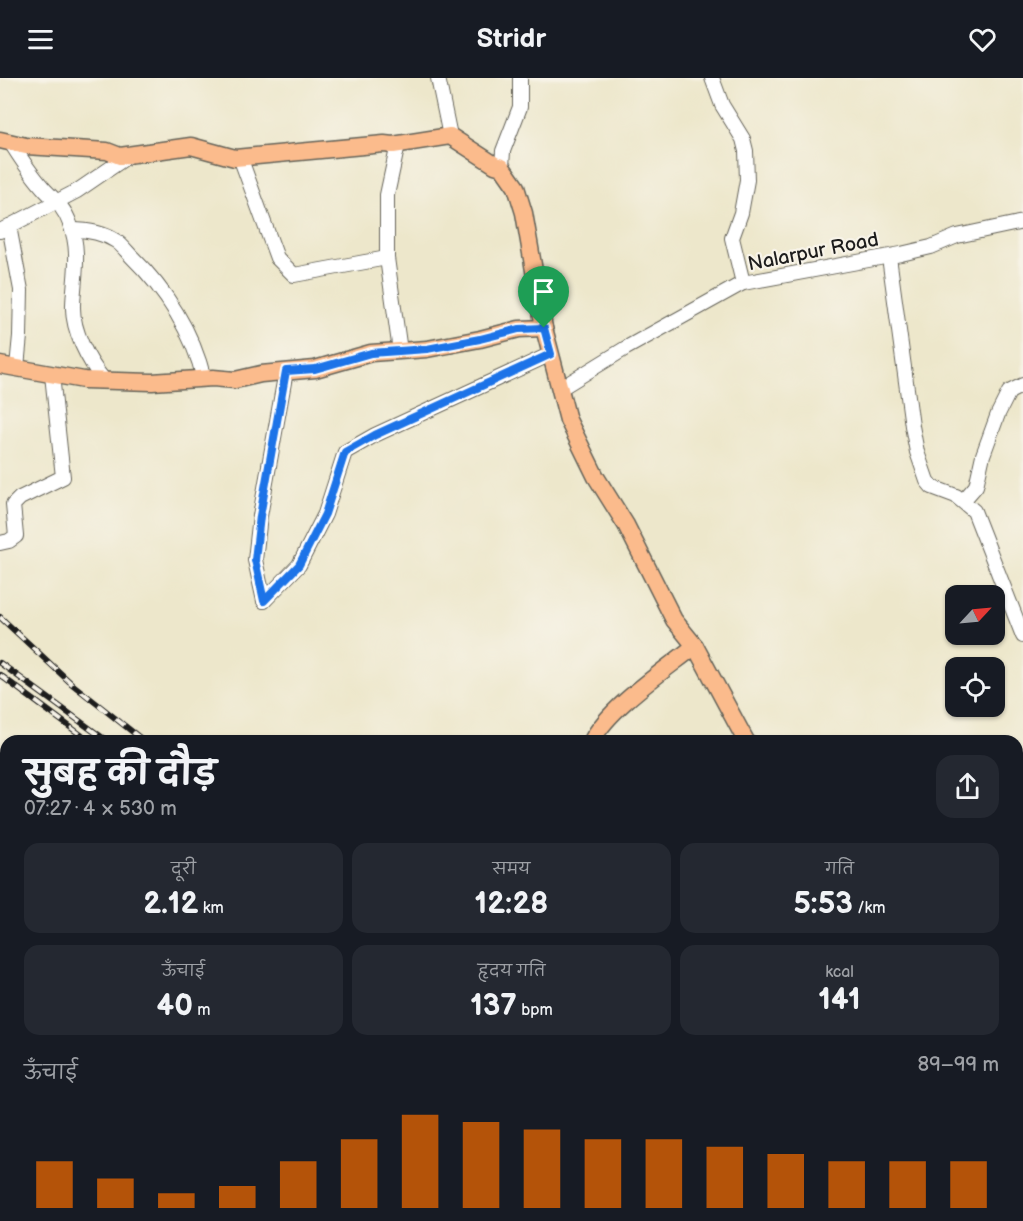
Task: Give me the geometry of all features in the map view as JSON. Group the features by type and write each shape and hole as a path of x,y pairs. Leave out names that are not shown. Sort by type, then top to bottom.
{"main road":[{"path":"5,141 26,146 107,151 120,156 191,146 235,158 398,144 450,136 495,165 502,167 516,187 524,213 544,328 568,420 596,477 626,525 674,620 695,646 743,735"},
{"path":"8,366 84,380 152,382 236,380 261,374 315,369 371,353 480,339 519,329 544,328"},
{"path":"595,735 625,702 695,646"}],"street":[{"path":"438,78 450,136"},
{"path":"502,167 503,152 520,107 520,78"},
{"path":"712,78 722,105 743,139 746,151 747,180 741,213 732,238 743,283"},
{"path":"5,141 58,201 72,230 78,256 72,308 81,343 92,365 104,380"},
{"path":"398,144 387,195 387,258 400,351"},
{"path":"8,366 20,336 21,290 5,229 76,191 131,154"},
{"path":"240,157 277,258 294,275 387,258"},
{"name":"Nalarpur Road","path":"561,388 626,348 743,283 931,247 957,236 1023,222"},
{"path":"72,230 90,230 116,241 142,267 179,316 200,363 204,379"},
{"path":"888,256 917,452 927,481 932,487 956,496 974,511 1023,636"},
{"path":"286,371 260,516 255,560 264,601 299,565 325,514 345,452 385,430 551,354"},
{"path":"0,543 16,536 13,506 20,498 63,477 52,375"},
{"path":"963,501 976,486 983,455 1002,406 1010,392 1023,385"}],"railway":[{"path":"0,617 72,684 136,735"},
{"path":"0,663 99,735"},
{"path":"0,675 81,735"}],"route":[{"path":"544,328 551,354 375,435 345,452 325,514 299,565 264,601 255,560 260,516 286,371 315,369 371,353 427,349 519,329 544,328"}]}
